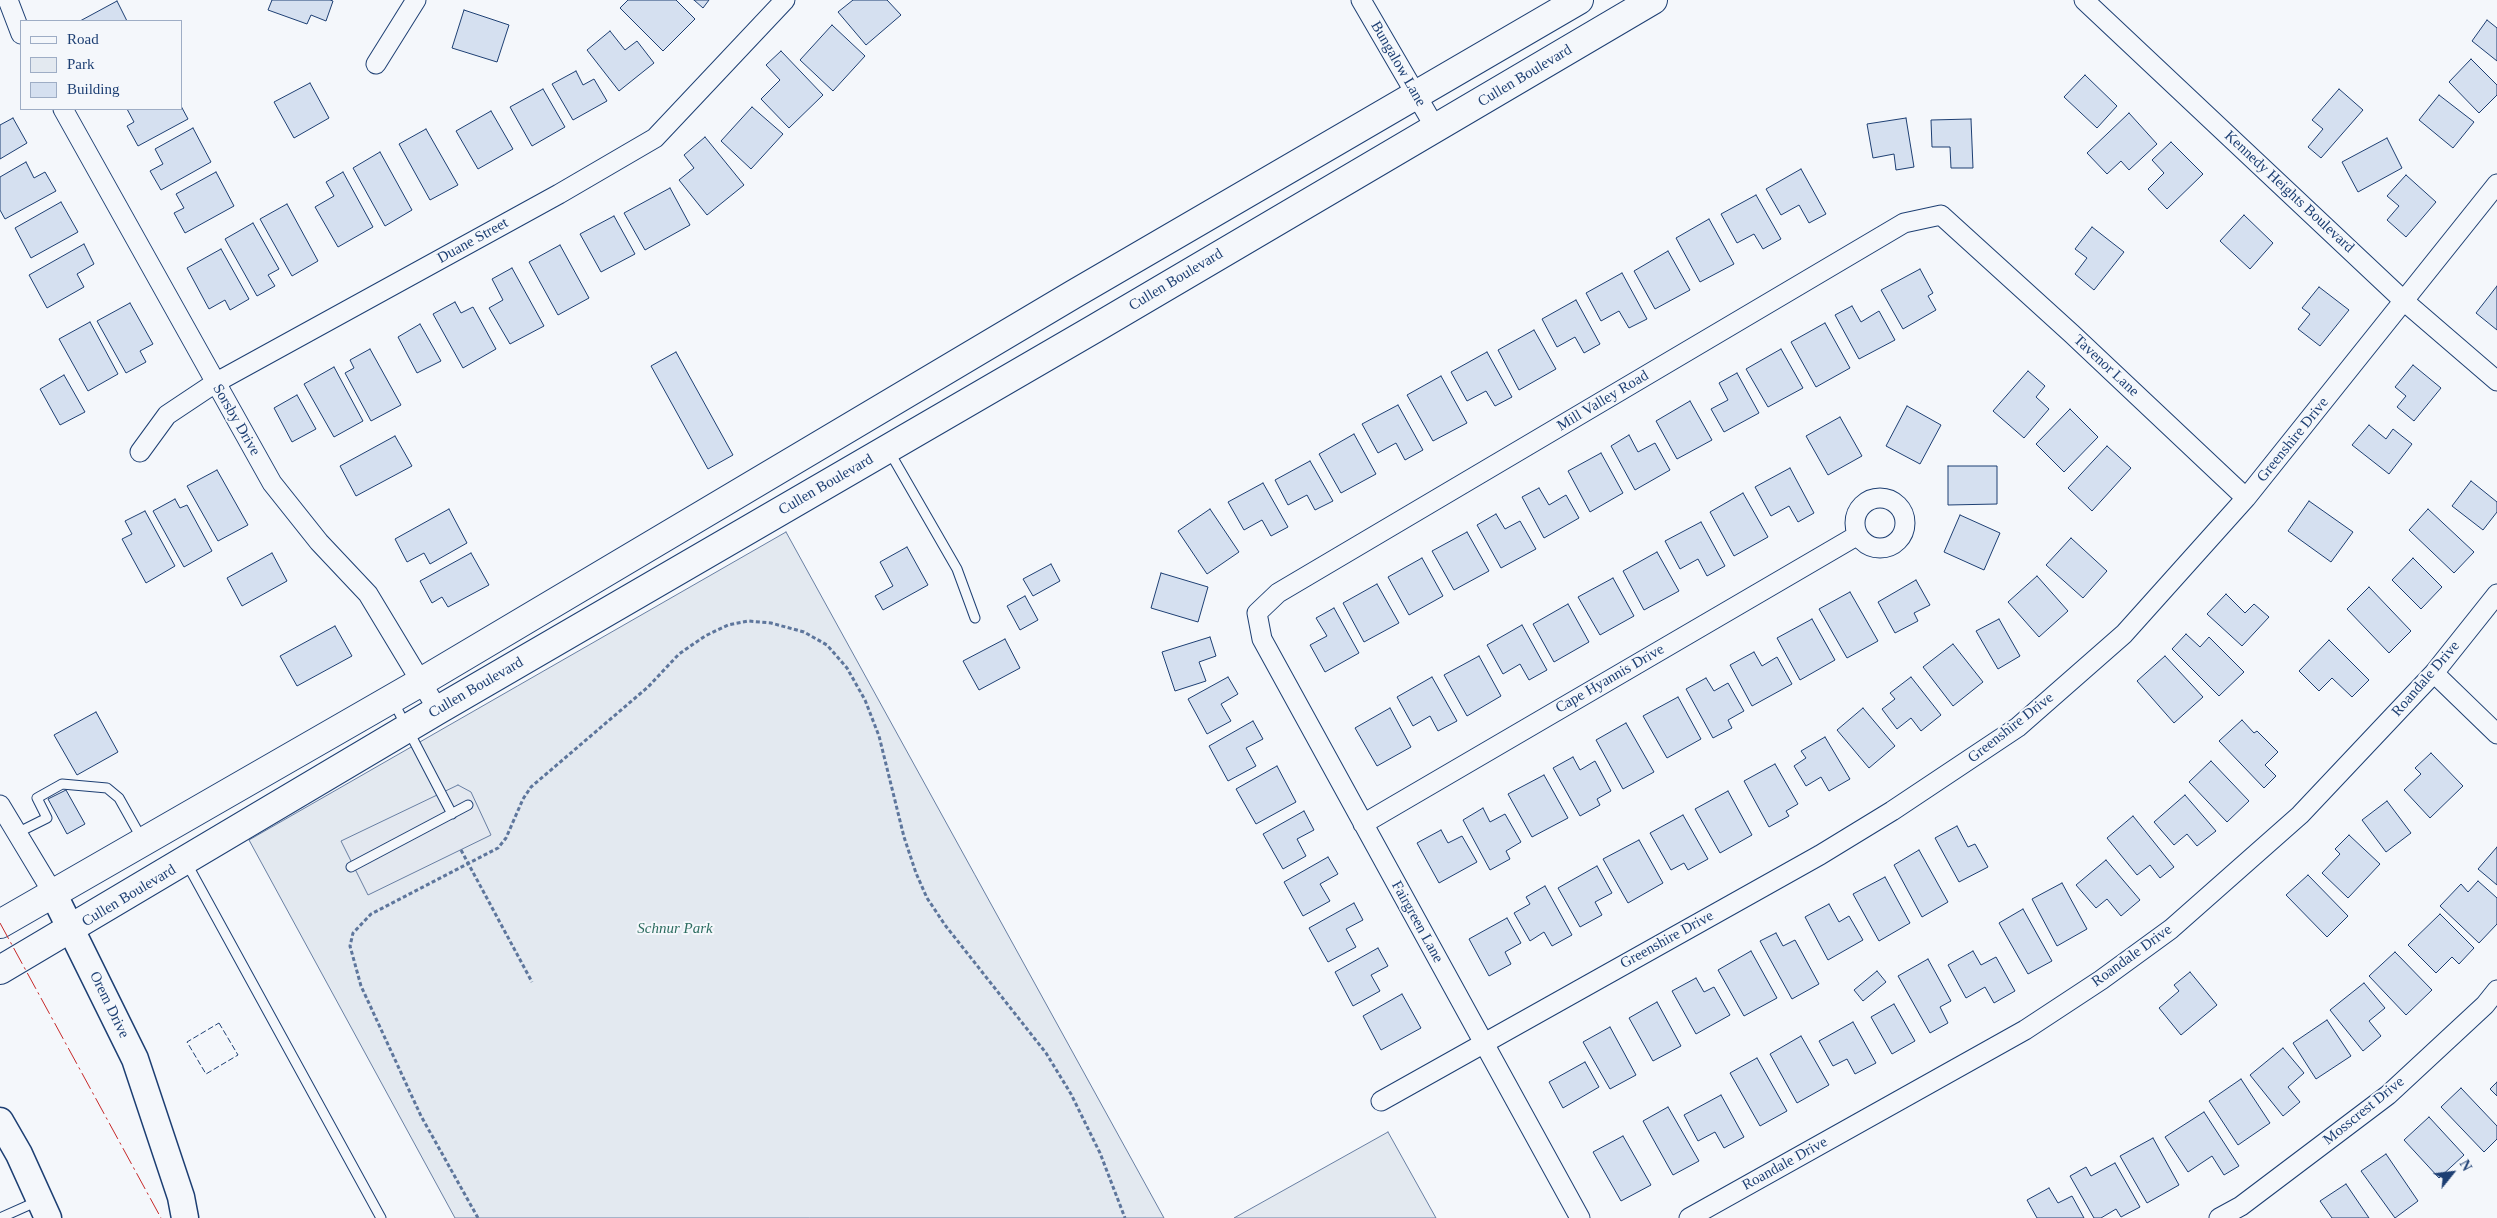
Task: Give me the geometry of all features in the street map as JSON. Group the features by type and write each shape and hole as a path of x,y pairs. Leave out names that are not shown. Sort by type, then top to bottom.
{"main road":[{"path":"0,924 391,699 1074,294 1579,0"},
{"name":"Cullen Boulevard","path":"0,970 186,862 438,710 1094,329 1653,0"},
{"path":"1074,294 1094,329"},
{"path":"737,495 755,526"},
{"name":"Orem Drive","path":"53,893 136,1059 181,1197 185,1218"},
{"path":"0,1121 19,1154 44,1209"}],"street":[{"path":"8,0 20,31"},
{"path":"376,64 416,0"},
{"name":"Duane Street","path":"140,452 167,415 215,383 559,194 655,138 785,0"},
{"name":"Bungalow Lane","path":"1362,0 1436,129"},
{"name":"Kennedy Heights Boulevard","path":"2084,0 2404,301 2497,381"},
{"name":"Sorsby Drive","path":"64,110 272,483 319,542 368,594 438,710"},
{"name":"Greenshire Drive","path":"1381,1101 1483,1042 1820,855 1907,802 2018,727 2124,634 2246,498 2497,184"},
{"name":"Mill Valley Road","path":"1259,624 1257,614 1278,593 1904,223 1941,215 1963,235"},
{"name":"Tavenor Lane","path":"1963,235 2072,334 2246,498"},
{"name":"Cape Hyannis Drive","path":"1363,824 1858,535"},
{"name":"Roandale Drive","path":"1689,1218 2025,1030 2101,980 2170,929 2300,815 2434,673 2497,594"},
{"name":"Fairgreen Lane","path":"1259,624 1262,639 1580,1218"},
{"path":"2434,673 2497,734"},
{"name":"Orem Drive","path":"0,805 53,893"},
{"name":"Mosscrest Drive","path":"2219,1218 2241,1206 2388,1095 2484,1005 2497,990"}],"lane":[{"path":"888,449 957,568 975,618"},
{"path":"391,699 452,814"},
{"path":"17,833 47,818 37,798 62,784 107,788 119,798 143,841"},
{"path":"351,867 468,805"},
{"path":"186,862 380,1218"},
{"path":"0,1218 44,1209"}],"path":[{"path":"478,1218 417,1107 361,986 350,946 353,932 371,914 498,848 506,838 523,799 531,787 648,687 679,654 720,629 748,621 771,623 804,632 827,645 847,668 865,700 879,736 904,837 927,898 945,925 1046,1054 1071,1094 1100,1153 1125,1218"},
{"path":"461,850 532,982"}],"green space":[{"name":"Schnur Park","path":"786,532 1164,1218 455,1218 249,840"},
{"path":"1388,1132 1436,1218 1234,1218"}],"shaded area":[{"path":"458,785 471,792 491,835 368,895 341,841"}],"building":[{"path":"272,0 333,1 326,21 311,15 307,24 268,10"},
{"path":"628,0 676,0 695,19 663,51 620,8"},
{"path":"694,0 709,0 703,8"},
{"path":"853,0 887,0 901,15 866,45 838,12"},
{"path":"117,1 126,20 82,20"},
{"path":"464,10 509,25 497,62 452,48"},
{"path":"2487,20 2497,28 2497,61 2472,41"},
{"path":"832,25 865,56 833,91 800,60"},
{"path":"610,31 625,50 637,41 654,63 619,91 587,50"},
{"path":"781,51 823,95 789,128 761,99 780,80 766,65"},
{"path":"2471,59 2497,85 2497,95 2479,113 2449,82"},
{"path":"576,71 583,85 594,79 607,101 573,120 552,84"},
{"path":"2085,75 2117,106 2097,128 2064,97"},
{"path":"310,83 329,118 294,138 274,102"},
{"path":"543,89 565,127 532,146 510,107"},
{"path":"2339,89 2363,110 2321,158 2308,147 2323,129 2312,120"},
{"path":"2439,95 2474,122 2453,148 2419,120"},
{"path":"752,107 783,134 751,169 721,141"},
{"path":"182,108 188,119 138,146 127,126 134,122 128,110 182,110"},
{"path":"491,111 513,149 478,169 456,131"},
{"path":"2129,113 2157,144 2129,170 2121,161 2107,174 2087,153"},
{"path":"13,118 27,143 0,159 0,125"},
{"path":"1906,118 1914,167 1896,170 1894,154 1873,158 1867,124"},
{"path":"1971,119 1973,168 1951,168 1950,147 1932,147 1931,120"},
{"path":"193,128 211,162 161,190 150,171 163,164 155,149"},
{"path":"426,129 458,185 430,200 399,144"},
{"path":"705,137 744,185 707,215 679,180 694,168 684,155"},
{"path":"2387,138 2402,168 2358,192 2342,162"},
{"path":"2171,142 2203,174 2167,209 2148,189 2164,173 2152,160"},
{"path":"380,152 412,210 385,226 353,168"},
{"path":"26,162 34,178 45,172 56,191 5,219 0,210 0,177"},
{"path":"1801,169 1826,214 1809,223 1799,205 1781,215 1766,189"},
{"path":"216,172 234,206 185,233 174,213 184,208 176,194"},
{"path":"343,172 373,227 338,247 315,207 334,196 326,182"},
{"path":"2406,175 2436,202 2406,237 2387,220 2399,206 2387,196"},
{"path":"670,188 690,225 645,250 624,213"},
{"path":"1756,195 1781,239 1763,249 1754,234 1737,243 1721,214"},
{"path":"61,202 78,232 31,258 15,228"},
{"path":"287,204 318,261 292,276 260,219"},
{"path":"2244,215 2273,243 2250,269 2220,241"},
{"path":"614,216 635,254 601,272 580,234"},
{"path":"1709,219 1734,264 1700,282 1676,238"},
{"path":"253,223 279,269 268,275 275,286 257,296 225,239"},
{"path":"2092,227 2124,252 2094,290 2075,274 2087,258 2075,249"},
{"path":"84,244 94,264 77,274 84,287 47,308 29,275"},
{"path":"560,245 589,298 558,315 529,262"},
{"path":"221,249 249,299 230,310 225,300 209,309 187,268"},
{"path":"1668,251 1690,290 1655,309 1634,271"},
{"path":"512,268 544,326 510,344 489,308 503,300 492,279"},
{"path":"1920,269 1933,293 1928,296 1936,310 1903,329 1881,290"},
{"path":"1622,273 1647,319 1629,328 1619,311 1601,321 1586,293"},
{"path":"2497,286 2497,330 2476,313"},
{"path":"2319,287 2349,310 2320,346 2298,329 2310,314 2302,308"},
{"path":"1576,300 1600,344 1584,353 1575,337 1557,347 1542,319"},
{"path":"455,302 461,313 473,307 496,349 463,368 433,314"},
{"path":"130,303 153,344 140,351 146,362 126,373 97,321"},
{"path":"1852,306 1861,322 1879,311 1895,340 1859,359 1835,315"},
{"path":"90,322 118,374 88,391 59,339"},
{"path":"1825,323 1850,368 1816,387 1791,342"},
{"path":"420,324 441,361 417,373 398,337"},
{"path":"1534,330 1556,369 1519,390 1498,350"},
{"path":"370,349 401,405 371,421 345,373 354,368 350,360"},
{"path":"1781,349 1803,388 1768,407 1746,369"},
{"path":"676,352 733,455 708,469 651,366"},
{"path":"1487,352 1512,397 1495,406 1486,391 1467,401 1451,372"},
{"path":"2413,365 2441,388 2414,421 2397,407 2406,396 2395,387"},
{"path":"334,367 363,421 334,437 304,384"},
{"path":"2028,371 2045,386 2036,397 2049,409 2024,438 1993,411"},
{"path":"1737,373 1759,413 1724,432 1711,409 1728,400 1719,383"},
{"path":"64,375 85,412 60,425 40,389"},
{"path":"1441,376 1467,423 1433,441 1407,395"},
{"path":"297,395 316,429 292,442 274,408"},
{"path":"1690,401 1712,440 1677,459 1656,421"},
{"path":"1398,405 1423,450 1405,460 1396,443 1378,453 1362,424"},
{"path":"1907,406 1941,425 1920,464 1886,446"},
{"path":"2070,409 2098,437 2064,472 2036,444"},
{"path":"1840,417 1862,456 1828,475 1806,436"},
{"path":"2369,425 2386,439 2393,429 2412,444 2389,474 2352,445"},
{"path":"1354,434 1376,474 1341,493 1319,454"},
{"path":"1629,435 1638,452 1655,443 1670,470 1635,490 1611,446"},
{"path":"395,436 412,466 356,496 340,466"},
{"path":"2107,446 2131,468 2092,511 2068,488"},
{"path":"1601,453 1623,493 1590,512 1568,471"},
{"path":"1310,461 1333,501 1315,510 1307,495 1288,505 1275,480"},
{"path":"1948,466 1997,466 1997,504 1948,505"},
{"path":"1790,468 1814,513 1798,522 1789,506 1771,516 1755,487"},
{"path":"217,470 248,525 218,541 187,486"},
{"path":"2471,481 2497,502 2497,512 2483,530 2452,506"},
{"path":"1263,483 1288,527 1271,536 1262,520 1244,530 1228,502"},
{"path":"1539,488 1549,505 1566,495 1579,518 1544,538 1522,497"},
{"path":"1743,493 1768,537 1734,556 1710,512"},
{"path":"175,499 180,508 187,505 212,551 184,567 153,511"},
{"path":"2309,501 2353,532 2331,562 2288,531"},
{"path":"449,509 467,543 430,564 424,553 407,562 395,539"},
{"path":"1210,509 1239,552 1207,574 1178,531"},
{"path":"2428,509 2474,552 2454,573 2409,530"},
{"path":"145,511 175,566 146,583 122,539 132,534 125,521"},
{"path":"1496,514 1505,529 1520,521 1536,549 1501,568 1477,525"},
{"path":"1960,515 2000,533 1984,570 1944,552"},
{"path":"1701,522 1725,566 1707,576 1698,559 1680,569 1665,541"},
{"path":"1467,532 1489,571 1454,590 1432,551"},
{"path":"2071,538 2107,571 2083,598 2046,565"},
{"path":"907,547 928,585 883,610 875,596 893,586 880,562"},
{"path":"1657,552 1679,591 1644,610 1623,571"},
{"path":"272,553 287,581 242,606 227,578"},
{"path":"471,553 489,585 448,607 442,597 432,603 420,581"},
{"path":"1422,558 1443,596 1409,615 1388,577"},
{"path":"2413,558 2442,587 2421,609 2392,580"},
{"path":"1051,564 1060,581 1033,596 1023,579"},
{"path":"1161,573 1208,587 1198,622 1151,608"},
{"path":"2037,576 2068,611 2039,637 2008,602"},
{"path":"1613,578 1634,616 1600,635 1578,597"},
{"path":"1916,580 1930,605 1914,613 1918,621 1895,633 1878,602"},
{"path":"1377,584 1399,623 1364,642 1343,603"},
{"path":"2369,587 2411,631 2389,653 2347,609"},
{"path":"1850,592 1878,641 1847,658 1819,609"},
{"path":"2226,594 2245,613 2254,604 2269,617 2242,646 2207,614"},
{"path":"1025,596 1038,620 1020,630 1007,606"},
{"path":"1568,604 1589,642 1554,662 1533,624"},
{"path":"1334,608 1359,653 1325,672 1310,645 1327,636 1316,618"},
{"path":"1812,619 1835,660 1800,680 1777,638"},
{"path":"1999,619 2020,656 1998,669 1976,631"},
{"path":"1522,625 1547,670 1529,680 1520,664 1503,674 1487,645"},
{"path":"335,626 352,656 297,686 280,656"},
{"path":"2186,634 2200,647 2209,637 2244,672 2219,696 2172,649"},
{"path":"1210,637 1216,656 1199,662 1206,681 1175,691 1162,652"},
{"path":"1005,639 1020,668 979,690 963,661"},
{"path":"2329,640 2369,680 2352,697 2332,678 2319,691 2299,671"},
{"path":"1953,644 1983,682 1953,706 1923,667"},
{"path":"1754,652 1762,666 1777,657 1792,684 1752,706 1730,665"},
{"path":"1479,656 1501,696 1467,716 1444,675"},
{"path":"2165,656 2203,697 2174,723 2137,681"},
{"path":"1228,677 1238,694 1221,704 1231,721 1207,734 1188,699"},
{"path":"1432,677 1457,721 1438,731 1430,716 1413,726 1397,697"},
{"path":"1911,677 1941,715 1921,731 1911,718 1897,729 1882,709 1895,699 1890,693"},
{"path":"1706,678 1714,691 1728,683 1744,711 1728,720 1732,728 1713,738 1686,689"},
{"path":"1678,697 1701,739 1667,758 1643,716"},
{"path":"1390,708 1411,747 1377,766 1355,728"},
{"path":"1863,708 1895,746 1869,768 1837,730"},
{"path":"96,712 118,752 77,775 54,735"},
{"path":"2242,720 2254,733 2257,731 2278,752 2265,765 2276,776 2264,788 2219,741"},
{"path":"1253,721 1263,739 1246,748 1256,766 1228,781 1209,746"},
{"path":"1626,723 1654,772 1623,789 1596,740"},
{"path":"1825,737 1850,779 1829,791 1821,777 1806,786 1794,766 1806,758 1801,751"},
{"path":"2431,753 2463,786 2430,818 2404,790 2421,774 2415,768"},
{"path":"1573,757 1580,770 1595,761 1611,791 1597,799 1600,805 1580,816 1553,768"},
{"path":"2211,761 2249,801 2227,822 2189,782"},
{"path":"1775,764 1798,804 1786,811 1789,816 1769,827 1744,781"},
{"path":"1277,766 1296,802 1256,824 1236,789"},
{"path":"1544,775 1568,818 1532,837 1508,794"},
{"path":"66,790 85,824 67,834 48,799"},
{"path":"1728,791 1752,835 1720,853 1695,809"},
{"path":"2185,795 2216,831 2197,846 2187,834 2174,845 2154,822"},
{"path":"2387,801 2411,833 2386,852 2362,820"},
{"path":"1483,808 1490,822 1505,814 1521,842 1506,851 1510,859 1490,870 1463,820"},
{"path":"1304,811 1314,830 1297,839 1306,856 1283,869 1263,834"},
{"path":"1683,815 1708,859 1688,870 1684,863 1671,870 1650,833"},
{"path":"2133,816 2174,867 2160,878 2150,865 2137,875 2107,838"},
{"path":"1957,826 1968,847 1975,844 1988,867 1959,882 1935,838"},
{"path":"1441,830 1448,843 1462,836 1477,862 1439,883 1417,843"},
{"path":"2349,835 2380,864 2348,898 2322,873 2340,854 2335,849"},
{"path":"1639,840 1663,883 1628,903 1603,859"},
{"path":"2497,847 2497,885 2478,869"},
{"path":"1919,850 1948,902 1922,917 1894,865"},
{"path":"1328,857 1338,874 1320,884 1330,901 1303,916 1284,882"},
{"path":"2106,860 2140,900 2121,916 2107,899 2096,908 2076,885"},
{"path":"1597,866 1612,893 1595,902 1602,915 1580,927 1558,888"},
{"path":"2308,875 2348,916 2327,937 2286,895"},
{"path":"1885,877 1910,923 1879,941 1853,894"},
{"path":"2478,881 2497,898 2497,924 2479,943 2440,906 2461,884 2468,892"},
{"path":"2062,883 2087,929 2057,946 2032,899"},
{"path":"1545,886 1572,935 1552,946 1544,932 1530,941 1514,913 1530,904 1526,897"},
{"path":"1354,903 1363,920 1346,929 1356,947 1328,962 1309,928"},
{"path":"1829,904 1839,922 1849,916 1863,940 1828,960 1805,917"},
{"path":"2023,909 2052,961 2028,974 1999,923"},
{"path":"2440,914 2474,948 2459,964 2452,957 2436,973 2408,945"},
{"path":"1507,918 1521,943 1505,952 1511,964 1489,976 1469,939"},
{"path":"1776,933 1783,946 1795,940 1819,984 1792,999 1760,941"},
{"path":"1378,948 1388,966 1371,975 1380,991 1353,1006 1335,972"},
{"path":"1751,951 1777,998 1744,1016 1718,970"},
{"path":"1973,951 1981,965 1996,957 2015,991 1994,1003 1985,987 1966,998 1948,965"},
{"path":"2395,952 2432,990 2406,1015 2369,976"},
{"path":"1928,959 1951,1001 1940,1007 1948,1023 1930,1033 1898,976"},
{"path":"1877,971 1886,982 1863,1001 1854,990"},
{"path":"2190,972 2217,1005 2181,1035 2159,1008 2179,991 2174,985"},
{"path":"1696,978 1704,992 1714,987 1730,1015 1696,1034 1672,991"},
{"path":"2364,983 2385,1008 2369,1021 2381,1036 2363,1051 2330,1010"},
{"path":"1402,994 1421,1028 1381,1050 1363,1016"},
{"path":"1657,1002 1681,1046 1653,1061 1629,1018"},
{"path":"1894,1004 1915,1041 1892,1054 1871,1017"},
{"path":"2327,1020 2351,1056 2316,1079 2293,1043"},
{"path":"1853,1022 1876,1063 1855,1074 1847,1059 1833,1066 1819,1041"},
{"path":"1610,1027 1636,1075 1610,1089 1583,1042"},
{"path":"1801,1036 1829,1085 1797,1103 1770,1054"},
{"path":"2283,1048 2304,1073 2288,1087 2300,1102 2283,1116 2250,1075"},
{"path":"1757,1058 1787,1111 1760,1126 1730,1073"},
{"path":"1585,1062 1599,1087 1563,1108 1549,1082"},
{"path":"2241,1079 2270,1123 2238,1145 2209,1101"},
{"path":"2497,1082 2497,1096 2490,1089"},
{"path":"2461,1088 2497,1126 2497,1139 2484,1152 2441,1107"},
{"path":"1721,1095 1744,1137 1724,1148 1715,1132 1698,1141 1684,1115"},
{"path":"1668,1107 1699,1161 1673,1175 1643,1121"},
{"path":"2204,1112 2239,1166 2224,1175 2212,1156 2188,1172 2165,1137"},
{"path":"2429,1117 2464,1155 2439,1178 2404,1140"},
{"path":"1623,1136 1651,1185 1621,1201 1593,1152"},
{"path":"2153,1138 2179,1185 2147,1203 2120,1156"},
{"path":"2386,1154 2418,1201 2395,1218 2361,1171"},
{"path":"2115,1163 2140,1207 2121,1217 2116,1209 2101,1218 2094,1218 2070,1176 2086,1167 2091,1176"},
{"path":"2346,1184 2369,1218 2332,1218 2320,1201"},
{"path":"2049,1188 2058,1203 2072,1196 2084,1218 2037,1218 2027,1200"}],"fence":[{"path":"219,1023 238,1055 206,1074 187,1042 219,1023"}],"power":[{"path":"0,923 161,1218"}]}
